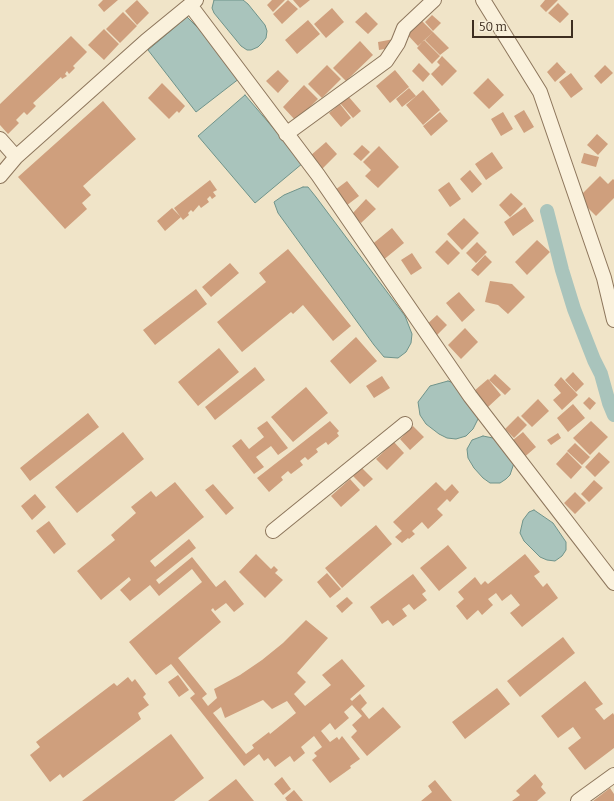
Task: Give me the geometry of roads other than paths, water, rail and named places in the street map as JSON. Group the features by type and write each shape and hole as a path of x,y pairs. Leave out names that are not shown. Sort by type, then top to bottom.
{"street":[{"path":"286,134 386,61 398,43 404,28 434,0"},
{"path":"486,1 540,92 604,278 614,320"},
{"path":"0,176 16,157 146,41 193,3 286,134 318,175 470,396 614,583"},
{"path":"0,139 16,157"},
{"path":"273,531 405,424"},
{"path":"578,801 614,775"}],"water":[{"path":"214,0 243,0 248,4 265,25 267,31 266,38 262,43 258,47 251,50 247,50 241,46 214,13 212,8"},
{"path":"187,17 211,41 240,78 196,112 148,50"},
{"path":"245,95 303,163 255,203 198,136"},
{"path":"303,187 308,187 316,197 405,316 412,334 411,343 406,352 398,358 384,357 374,345 278,213 274,202 284,195"},
{"path":"448,381 457,384 479,417 473,429 466,436 456,439 447,438 439,434 426,424 420,415 418,402 430,386"},
{"path":"483,436 493,438 509,452 514,463 510,475 500,483 490,483 483,478 468,458 467,449 472,440"},
{"path":"534,510 553,523 566,542 566,550 562,556 555,561 540,557 524,541 520,533 523,520 529,512"}],"waterway":[{"path":"547,211 562,270 574,309 601,374 614,415"}]}
